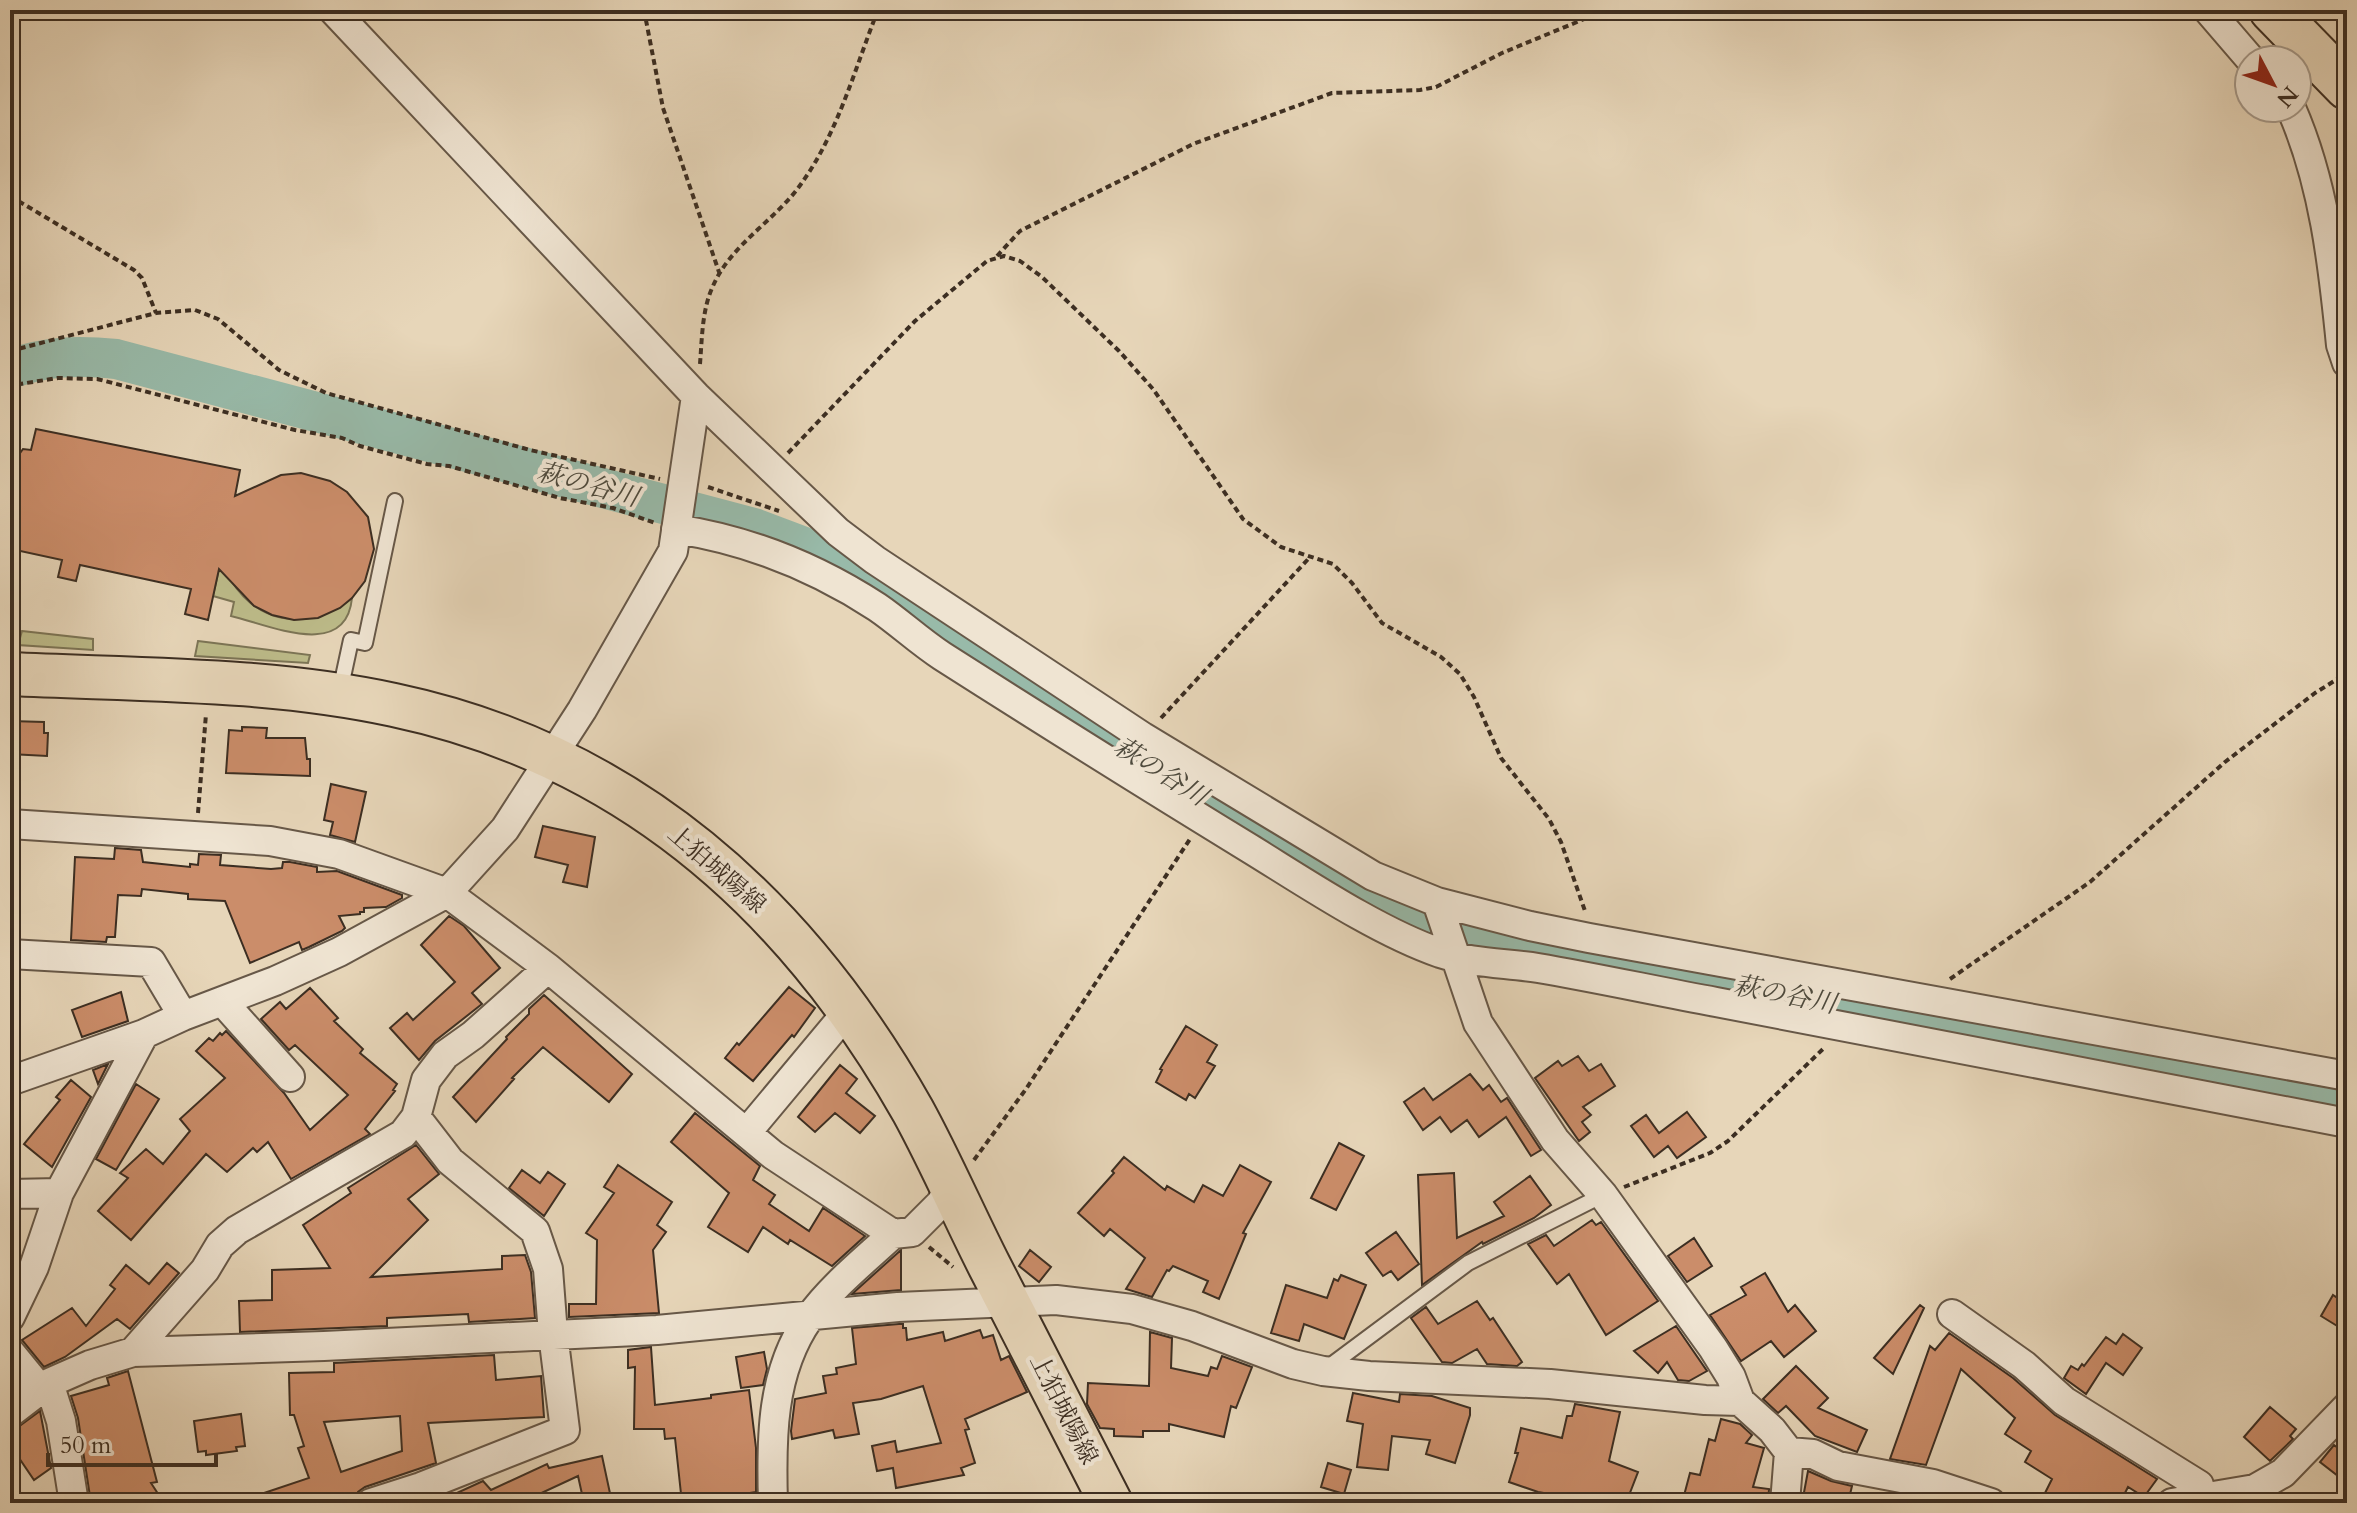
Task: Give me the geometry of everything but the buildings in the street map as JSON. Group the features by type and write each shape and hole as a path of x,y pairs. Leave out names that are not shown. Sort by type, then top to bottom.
{"highway":[{"path":"2272,10 2347,87"}],"main road":[{"name":"上狛城陽線","path":"10,674 251,686 339,695 395,705 477,727 550,757 630,800 719,866 813,962 905,1098 1111,1503"}],"street":[{"path":"333,10 696,396 838,532 875,560 1143,737 1373,876 1439,907 1530,926 2347,1076"},
{"path":"2208,10 2237,44"},
{"path":"2298,124 2306,141 2327,224 2341,345 2347,363"},
{"path":"10,1081 144,1034 223,1002 339,952 447,893 505,829 582,710 673,551 696,396"},
{"path":"677,525 766,552 815,572 854,593 882,610 913,637 1201,819 1327,896 1440,953 1454,952 1480,962 1535,968 2347,1123"},
{"path":"10,824 270,841 339,854 447,893 548,968 773,1155 893,1234"},
{"path":"1439,907 1478,1023 1555,1140 1603,1195 1713,1348 1731,1377 1740,1401 1772,1430 1789,1452 1785,1503"},
{"path":"10,954 151,962 183,1016"},
{"path":"133,1352 205,1270 220,1245 237,1230 403,1134 416,1117 426,1080 445,1055 473,1035 548,968"},
{"path":"223,1002 290,1077"},
{"path":"747,1132 848,1011"},
{"path":"10,1317 34,1267 59,1193 144,1034"},
{"path":"371,1503 421,1487 565,1430 548,1269 535,1231 450,1161 416,1117"},
{"path":"773,1503 774,1417 779,1383 792,1348 810,1317 893,1234 912,1232 940,1204 951,1187"},
{"path":"10,1194 59,1193"},
{"path":"10,1413 45,1386 90,1365 133,1352 657,1330 898,1307 1056,1300 1132,1309 1192,1326 1293,1364 1323,1371 1550,1384 1740,1401"},
{"path":"1952,1314 2024,1365 2064,1401 2199,1485 2202,1498"},
{"path":"10,1352 45,1386 61,1421 74,1503"},
{"path":"2172,1503 2255,1489 2283,1473 2347,1407"},
{"path":"1789,1452 1813,1454 1838,1466 1933,1484 1991,1503"}],"lane":[{"path":"339,695 351,640 365,643 395,501"},
{"path":"1323,1371 1468,1263 1603,1195"}],"path":[{"path":"644,10 663,108 720,274"},
{"path":"696,396 704,323 712,287 736,252 801,185 826,143 878,10"},
{"path":"773,470 915,321 995,257 1020,231 1193,144 1332,93 1436,87 1502,53 1606,10"},
{"path":"10,196 134,270 142,278 156,313"},
{"path":"995,257 1012,258 1042,277 1119,351 1153,389 1243,519 1281,547 1333,564 1344,572 1382,623 1441,657 1468,685 1501,758 1549,819 1561,842 1585,912 1589,938"},
{"path":"10,351 156,313 195,310 218,319 279,370 326,393 530,450 682,488 716,489 784,513"},
{"path":"10,392 20,384 58,378 97,379 295,430 342,438 427,464 449,466 560,498 613,508 630,516 677,525"},
{"path":"1143,737 1311,556"},
{"path":"1912,998 1970,967 2090,882 2225,762 2315,693 2347,673"},
{"path":"197,837 206,704"},
{"path":"951,1187 1026,1089 1201,819"},
{"path":"1603,1195 1710,1153 1736,1133 1819,1052 1835,1039 1857,1029"}],"shaded area":[{"path":"219,569 226,571 250,603 265,612 282,618 299,619 317,616 352,598 347,617 336,629 321,634 304,634 231,616 234,602 213,596"},
{"path":"22,631 93,639 93,650 18,645"},
{"path":"198,641 310,655 308,663 195,656"}],"waterway":[{"name":"萩の谷川","path":"10,369 36,361 62,358 116,359 754,528 820,553 893,595 989,663 1226,812 1393,912 1432,927 1485,940 1696,976 2347,1099"}]}
